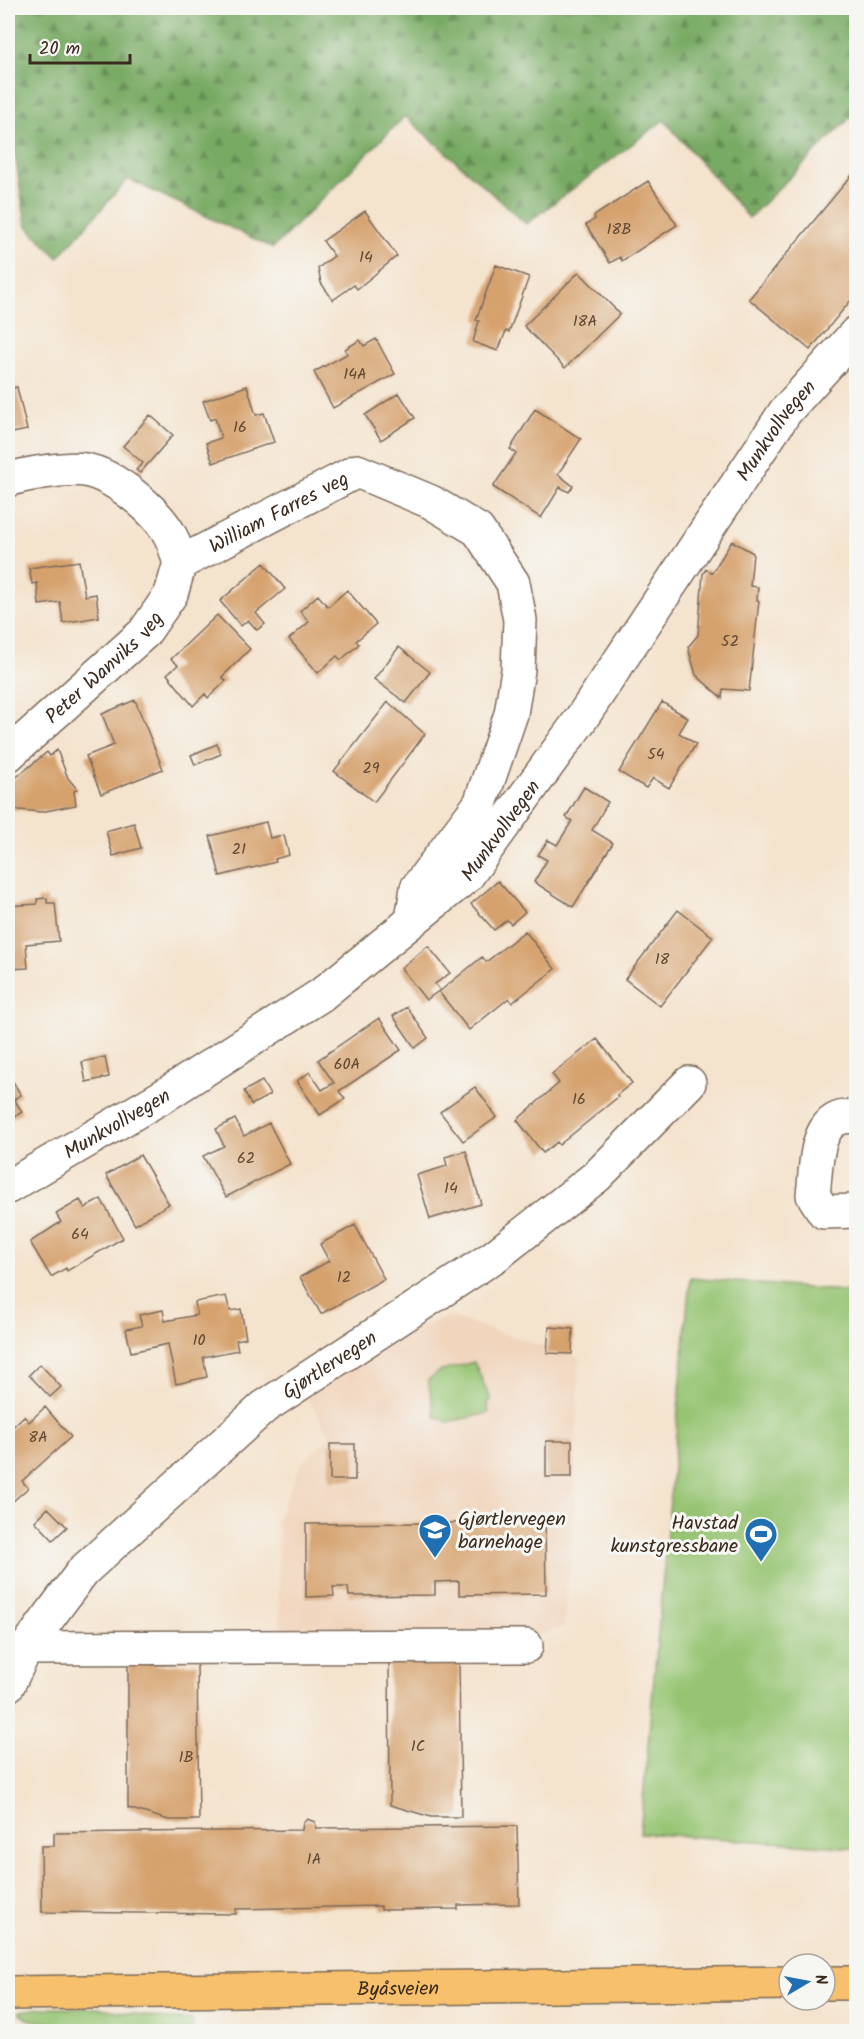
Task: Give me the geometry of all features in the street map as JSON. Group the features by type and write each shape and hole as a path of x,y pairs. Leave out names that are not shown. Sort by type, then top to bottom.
{"main road":[{"name":"Byåsveien","path":"8,1993 777,1983"},
{"path":"837,1983 856,1983"}],"street":[{"name":"Munkvollvegen","path":"8,1187 165,1095 321,995 467,876 581,719 785,412 856,333"},
{"path":"8,480 24,475 85,470 114,481 147,507 159,521 170,535 180,563"},
{"name":"William Farres veg","path":"180,563 357,471 431,502 478,530 513,584 520,620 518,670 511,714 480,804 417,888 412,920"},
{"name":"Peter Wanviks veg","path":"8,755 144,633 171,594 180,563"},
{"name":"Gjørtlervegen","path":"8,1685 27,1648 83,1571 264,1407 495,1256 597,1176 688,1083"},
{"path":"856,1117 834,1120 821,1133 813,1195 824,1212 856,1212"},
{"path":"27,1648 526,1646"}],"shaded area":[{"path":"448,1316 579,1358 575,1493 564,1627 537,1636 280,1637 277,1520 301,1464 331,1436 307,1398 385,1342"}],"green space":[{"path":"8,8 856,8 856,112 749,218 664,120 526,224 405,116 273,248 128,179 58,258 26,225 11,130 8,128"},
{"path":"856,601 856,697 849,696"},
{"name":"Havstad kunstgressbane","path":"690,1278 856,1292 856,1848 640,1833"},
{"path":"474,1362 491,1400 487,1402 489,1413 448,1422 435,1416 428,1380 439,1372"},
{"path":"42,2008 101,2008 164,2019 192,2019 193,2031 107,2031 30,2020 20,2014 20,2011"}],"building":[{"path":"856,170 856,294 810,350 749,299"},
{"path":"648,181 677,225 622,261 620,257 610,263 586,225 595,219 594,216"},
{"path":"365,211 397,256 357,289 354,285 333,300 321,283 318,268 334,256 323,241"},
{"path":"496,265 529,277 509,332 506,331 498,351 473,342 479,321 476,320"},
{"path":"579,272 620,314 565,368 524,326"},
{"path":"376,339 395,374 333,408 314,372 347,354 345,349 360,340 364,346"},
{"path":"247,386 256,415 264,413 274,442 213,463 206,443 221,438 215,418 210,420 203,401"},
{"path":"17,387 27,430 8,434 8,389"},
{"path":"399,393 415,418 381,440 365,415"},
{"path":"535,409 581,439 558,474 573,486 569,492 560,487 541,518 493,487 516,453 510,449"},
{"path":"150,415 173,435 140,473 136,470 143,463 123,446"},
{"path":"732,541 753,553 750,586 758,587 757,600 759,601 749,691 723,689 722,698 696,675 688,647 698,635 703,574 706,569 712,573"},
{"path":"79,561 85,596 96,594 99,617 63,623 60,602 39,605 37,583 32,584 29,568"},
{"path":"264,563 285,589 256,613 265,624 257,630 248,620 241,626 220,601"},
{"path":"347,590 376,624 356,641 359,644 341,660 337,656 318,673 289,639 309,622 300,611 318,595 328,607"},
{"path":"217,615 250,649 222,677 226,681 208,698 205,694 193,706 167,674 178,665 171,659"},
{"path":"399,647 430,672 406,703 374,679"},
{"path":"135,700 163,769 101,794 86,756 114,745 102,714"},
{"path":"388,702 425,734 374,802 334,771"},
{"path":"662,702 688,718 679,733 696,744 669,788 653,778 646,788 619,772"},
{"path":"217,744 221,754 195,765 191,755"},
{"path":"57,750 68,778 77,789 74,791 76,805 41,812 8,809 8,784 47,752 50,756"},
{"path":"584,787 608,802 592,830 613,843 573,907 534,882 547,860 538,855 548,840 557,845 572,821 566,817"},
{"path":"266,822 270,838 284,835 289,855 275,859 276,862 220,876 210,836"},
{"path":"134,823 141,848 113,856 106,831"},
{"path":"498,881 525,912 511,924 507,920 494,930 471,904"},
{"path":"47,898 47,903 55,903 59,941 26,944 28,968 8,969 8,906 37,904 37,899"},
{"path":"678,910 713,937 660,1006 625,979"},
{"path":"525,931 555,969 512,1003 509,998 469,1030 439,992 482,957 486,962"},
{"path":"428,946 450,973 435,984 440,990 426,1000 401,968"},
{"path":"407,1007 428,1038 415,1048 393,1016"},
{"path":"379,1018 401,1050 339,1091 345,1099 320,1115 297,1081 310,1072 322,1090 334,1083 318,1060"},
{"path":"597,1039 632,1083 559,1145 557,1142 543,1153 517,1120 559,1083 552,1074"},
{"path":"105,1057 109,1077 86,1082 82,1062"},
{"path":"12,1080 21,1095 14,1099 22,1112 8,1121 8,1083"},
{"path":"262,1081 270,1095 251,1105 244,1091"},
{"path":"475,1087 497,1117 463,1141 440,1112"},
{"path":"235,1119 244,1136 269,1123 290,1164 226,1197 203,1156 224,1146 216,1129"},
{"path":"466,1151 481,1204 430,1219 417,1175 447,1166 445,1157"},
{"path":"140,1155 169,1204 135,1225 106,1175"},
{"path":"101,1199 123,1238 67,1271 66,1268 51,1277 30,1242 61,1222 56,1214 80,1200 85,1208"},
{"path":"355,1225 384,1279 321,1314 300,1277 329,1261 320,1244"},
{"path":"226,1296 230,1311 241,1309 246,1338 236,1340 238,1350 203,1357 207,1377 176,1384 168,1344 131,1352 126,1329 142,1326 139,1315 163,1310 165,1321 197,1315 195,1302"},
{"path":"549,1327 573,1329 572,1354 547,1353"},
{"path":"40,1364 61,1387 50,1397 29,1375"},
{"path":"45,1407 71,1437 22,1481 28,1488 12,1502 8,1498 8,1441 10,1438 8,1431 24,1416 29,1422"},
{"path":"546,1441 572,1441 572,1477 546,1477"},
{"path":"330,1444 355,1444 355,1480 330,1480"},
{"path":"48,1508 67,1527 53,1540 35,1521"},
{"path":"545,1522 546,1594 459,1595 459,1581 435,1582 435,1595 349,1596 348,1587 333,1587 334,1596 306,1597 306,1524"},
{"path":"128,1656 153,1656 153,1665 197,1664 199,1820 169,1820 128,1808"},
{"path":"459,1661 461,1817 431,1817 390,1805 389,1662"},
{"path":"307,1819 315,1822 316,1828 517,1826 519,1904 458,1905 458,1909 381,1910 381,1906 236,1909 236,1914 42,1912 41,1846 54,1846 54,1833 302,1830 303,1823"}],"place":[{"name":"Gjørtlervegen barnehage","path":"435,1559"},
{"name":"Havstad kunstgressbane","path":"761,1563"}]}
